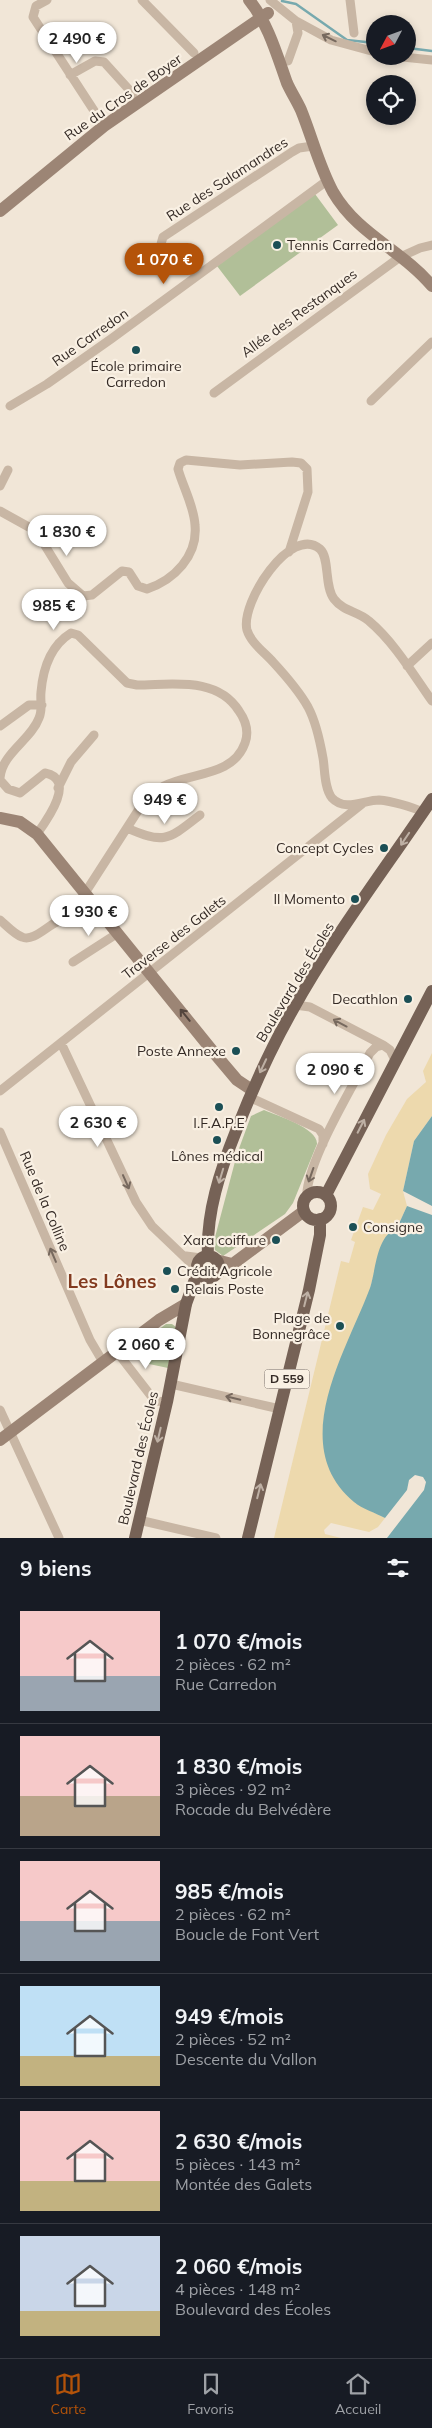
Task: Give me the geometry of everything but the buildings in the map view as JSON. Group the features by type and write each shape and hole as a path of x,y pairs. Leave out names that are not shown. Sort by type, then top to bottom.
{"main road":[{"name":"Boulevard des Écoles","path":"134,1538 167,1402 188,1300 207,1266 211,1208 229,1149 250,1094 295,1005 432,799"},
{"path":"326,1195 432,991"},
{"path":"319,1192 326,1195 331,1208 327,1215 320,1219 312,1219 304,1211 304,1202 308,1195 319,1192"},
{"name":"D 559","path":"248,1538 319,1242 320,1219"}],"street":[{"path":"47,0 36,6 33,17 104,126"},
{"path":"142,0 194,53"},
{"path":"249,0 266,10 296,21 331,40 366,50"},
{"path":"259,0 266,10 288,61 301,110"},
{"path":"350,0 354,34"},
{"path":"266,10 312,141 328,180 344,208 371,236 400,257 432,286"},
{"name":"Rue du Cros de Boyer","path":"0,211 104,126 220,47 266,10"},
{"path":"288,61 298,33 296,21"},
{"path":"416,58 432,60"},
{"path":"70,75 95,60 104,62 133,94"},
{"name":"Rue des Salamandres","path":"161,244 163,237 298,148 302,143 312,141"},
{"name":"Rue Carredon","path":"10,406 47,384 111,340 328,180"},
{"name":"Allée des Restanques","path":"214,393 400,257 432,245"},
{"path":"371,401 432,342"},
{"path":"0,511 36,531 68,583 83,596 92,595 122,571 129,572 138,586 147,589 171,578 190,551 195,537 195,525 178,469 180,463 186,460 240,465 301,463 307,469 308,492 288,552"},
{"path":"0,486 8,470"},
{"path":"423,812 380,800 348,805 332,798 328,789 318,734 308,707 292,685 255,643 246,623 250,604 268,572 288,552 300,546 307,545 320,549 323,555 327,584 333,598 344,610 367,619 382,634 432,701"},
{"path":"37,834 52,813 59,796 58,780 53,774 45,773 20,793 8,789 0,779 0,771 35,727 40,717 42,705 40,694 47,659 57,645 71,633 78,635 127,683 137,685 202,686 215,688 229,698 244,720 248,735 242,751 220,770 166,785 152,794 86,892"},
{"path":"407,666 432,643"},
{"path":"0,726 29,705 42,705"},
{"path":"58,788 72,762 94,735"},
{"name":"Traverse des Galets","path":"0,1091 364,803"},
{"path":"128,828 154,838 165,837 174,834 200,814"},
{"path":"0,818 20,822 37,834 250,1094 319,1129 323,1135 323,1144"},
{"path":"0,920 22,937 28,938 56,923 68,919 87,920 103,915"},
{"path":"73,962 118,933"},
{"path":"295,1005 310,1007 383,1045 390,1050 395,1060"},
{"path":"61,1042 136,1202 152,1226 186,1256 207,1266 232,1264 304,1211"},
{"path":"308,1195 306,1191 310,1176 323,1144 370,1054 376,1047 383,1045"},
{"name":"Rue de la Colline","path":"0,1132 90,1340 102,1362"},
{"path":"0,1440 102,1362 188,1300"},
{"path":"166,1315 183,1319"},
{"path":"117,1352 155,1401 167,1402"},
{"path":"171,1384 280,1409"},
{"path":"0,1410 59,1538"},
{"path":"139,1520 216,1538"}],"green space":[{"name":"Tennis Carredon","path":"315,194 338,225 240,296 217,266"},
{"path":"264,1110 304,1128 316,1138 317,1144 293,1203 285,1214 223,1256 215,1250 214,1241 237,1154 251,1116"},
{"path":"166,1324 172,1324 176,1327 168,1368 149,1364 137,1346"}],"sand":[{"name":"Plage de Bonnegrâce","path":"432,1053 432,1116 414,1141 403,1191 407,1206 397,1228 383,1242 370,1288 355,1503 385,1518 378,1527 369,1532 331,1523 324,1530 325,1534 341,1538 274,1538 341,1261 349,1263 355,1242 351,1240 363,1207 373,1210 381,1194 370,1189 368,1174 386,1135 407,1099 426,1082 423,1071"}],"water":[{"path":"432,1116 432,1206 403,1191 414,1141"},
{"path":"407,1206 432,1215 432,1538 387,1538 424,1490 426,1482 423,1477 415,1475 409,1480 407,1490 385,1518 354,1502 334,1479 324,1454 323,1426 336,1369 370,1288 381,1246 390,1232 397,1228"}],"waterway":[{"path":"282,1 296,4 347,40 366,42"},
{"path":"416,49 432,51"}],"place":[{"name":"Tennis Carredon","path":"277,245"},
{"name":"École primaire Carredon","path":"136,350"},
{"name":"Concept Cycles","path":"384,848"},
{"name":"Il Momento","path":"355,899"},
{"name":"Decathlon","path":"408,999"},
{"name":"Poste Annexe","path":"236,1051"},
{"name":"I.F.A.P.E","path":"219,1107"},
{"name":"Lônes médical","path":"217,1140"},
{"name":"Consigne","path":"353,1227"},
{"name":"Xara coiffure","path":"276,1240"},
{"name":"Crédit Agricole","path":"167,1271"},
{"name":"Relais Poste","path":"175,1289"},
{"name":"Plage de Bonnegrâce","path":"340,1326"}],"district":[{"name":"Les Lônes","path":"112,1281"}]}
